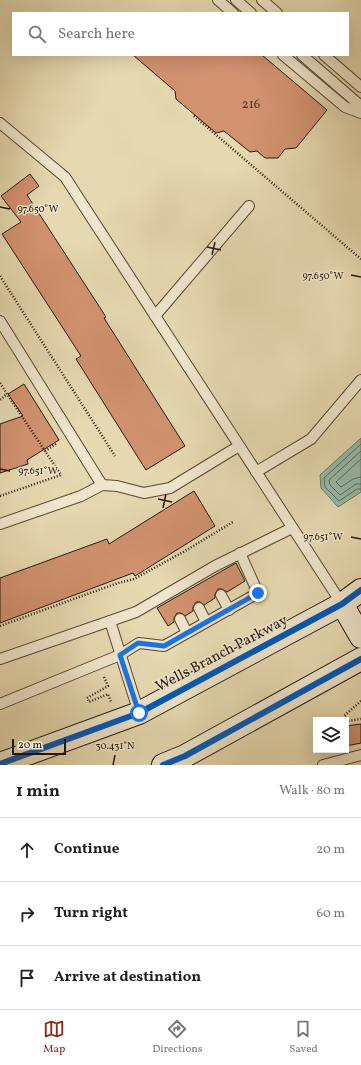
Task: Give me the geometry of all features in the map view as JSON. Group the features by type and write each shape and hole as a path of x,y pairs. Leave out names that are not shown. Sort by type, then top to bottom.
{"main road":[{"name":"Wells Branch Parkway","path":"0,764 139,713 342,604 361,590"},
{"path":"342,604 361,637"},
{"path":"163,765 185,756 361,659"}],"lane":[{"path":"218,0 232,12"},
{"path":"236,0 250,12"},
{"path":"262,0 276,12"},
{"path":"284,56 345,107 361,113"},
{"path":"303,56 361,106"},
{"path":"325,56 361,87"},
{"path":"0,123 65,177 342,604"},
{"path":"155,316 249,206"},
{"path":"0,321 102,485"},
{"path":"256,472 311,439 361,380"},
{"path":"0,524 81,496 102,485 118,486 144,493 170,488 239,446"},
{"path":"0,659 136,612 168,598 240,553 292,528"},
{"path":"0,704 120,655 138,643 164,646 258,593 240,553"},
{"path":"221,595 229,610"},
{"path":"199,608 206,622"},
{"path":"180,619 187,633"},
{"path":"110,621 139,713"},
{"path":"323,765 361,755"}],"path":[{"path":"194,116 361,259"},
{"path":"0,276 115,456"},
{"path":"0,383 61,475 0,496"},
{"path":"0,400 7,394"},
{"path":"45,451 56,444"},
{"path":"0,626 86,594 134,579 233,522"},
{"path":"103,675 108,686 86,698 89,702 108,694 112,703"},
{"path":"361,701 344,716 347,721 361,719"}],"water":[{"path":"361,438 361,492 338,507 321,488 320,475"}],"building":[{"path":"134,56 263,56 327,110 296,148 285,149 278,158 265,158 257,151 250,152 224,131 216,133 176,99 175,91"},
{"path":"30,174 39,186 27,195 106,317 104,318 185,446 146,470 76,359 81,356 2,234 21,222 1,196"},
{"path":"24,384 59,440 27,460 28,464 0,473 0,424 23,416 8,394"},
{"path":"194,491 215,526 135,576 133,573 0,623 0,578 107,539 109,544"},
{"path":"236,563 245,581 227,592 222,589 218,589 215,594 215,598 204,605 200,602 196,602 193,607 193,611 185,616 181,613 177,613 174,618 174,622 168,626 157,608"},
{"path":"361,724 361,743 349,745 349,726"}],"cycle path":[{"path":"0,764 139,713 342,604 361,590"},
{"path":"163,765 185,756 361,659"}],"route":[{"path":"139,713 120,655 138,643 164,646 258,593"}]}
